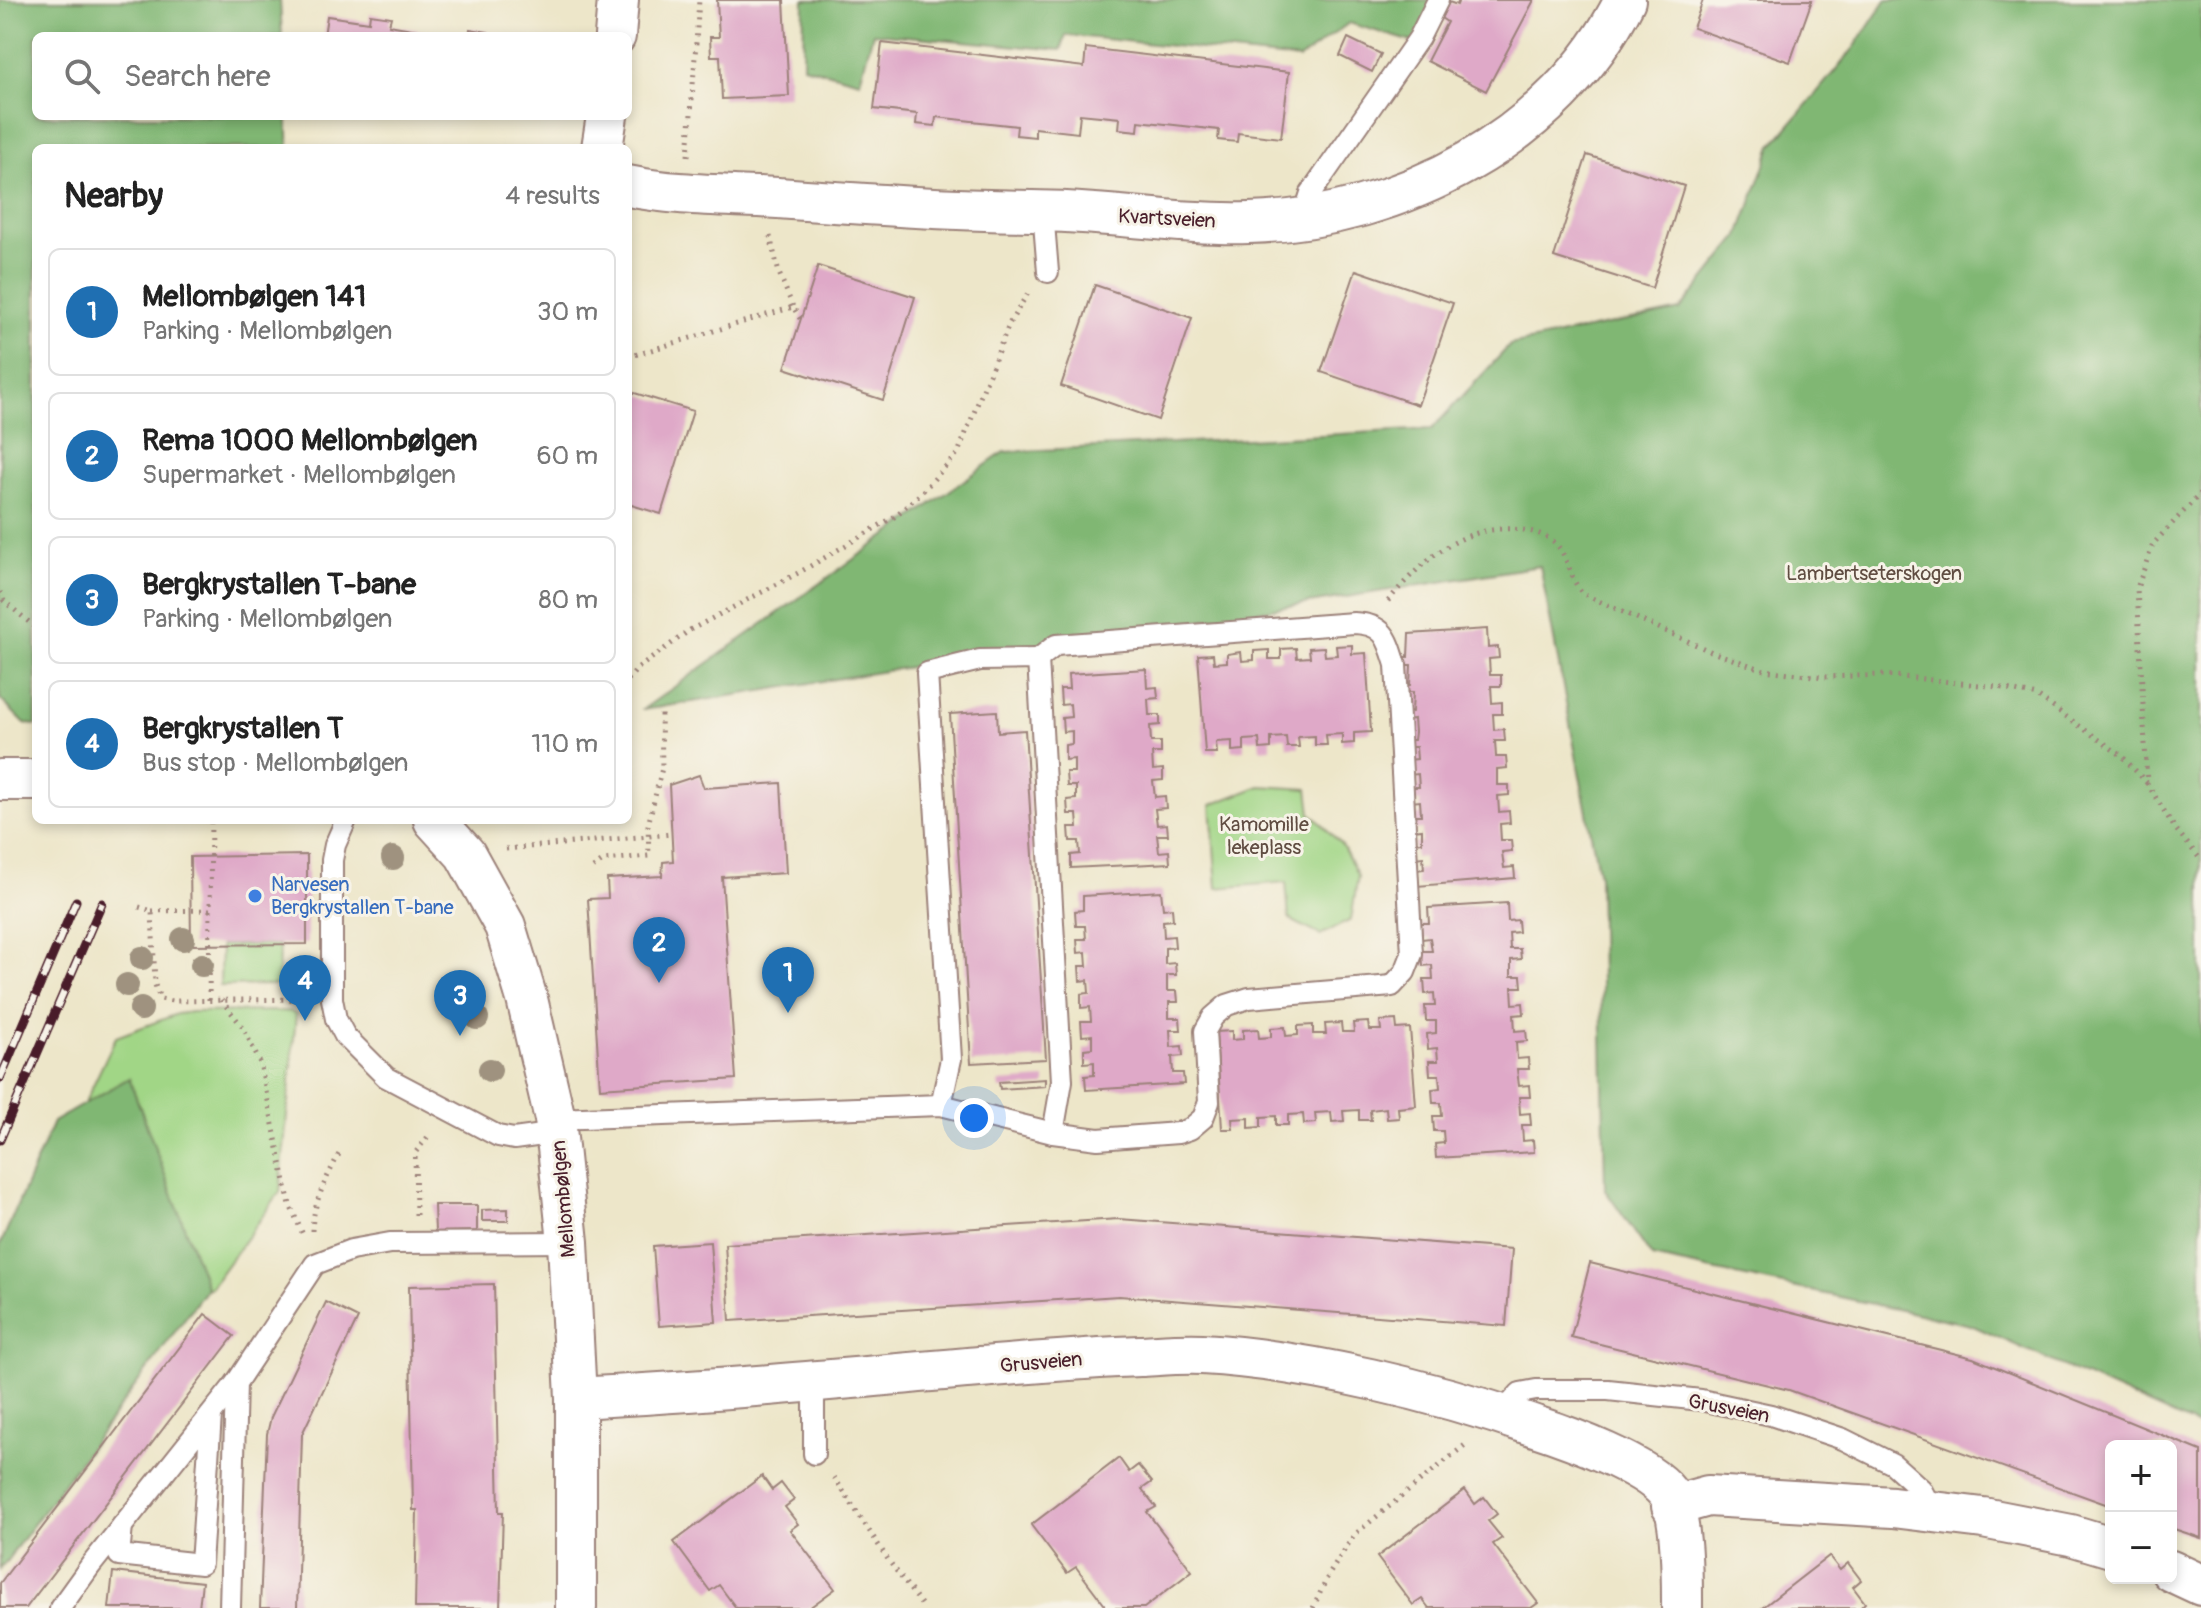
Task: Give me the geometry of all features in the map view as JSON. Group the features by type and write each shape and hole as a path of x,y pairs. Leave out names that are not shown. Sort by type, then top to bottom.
{"street":[{"path":"615,32 618,0"},
{"name":"Kvartsveien","path":"632,186 702,194 962,210 1043,211 1248,223 1335,213 1420,187 1496,147 1549,102 1587,61 1625,0"},
{"path":"603,144 606,120"},
{"path":"0,780 32,780"},
{"name":"Mellombølgen","path":"438,824 465,854 505,926 527,999 556,1126 568,1242 576,1398 576,1608"},
{"name":"Grusveien","path":"576,1398 814,1383 1076,1359 1198,1354 1254,1358 1376,1382 1499,1413 1560,1434 1653,1477 1670,1496 1672,1506"},
{"path":"1682,1608 1683,1557 1672,1506 1708,1496 1893,1507 2071,1535 2105,1545"},
{"path":"2177,1574 2201,1585"}],"lane":[{"path":"1303,218 1311,193 1411,50 1438,0"},
{"path":"1043,211 1048,272"},
{"path":"490,1150 556,1126 941,1105 1053,1133 1098,1139 1168,1135 1190,1129 1203,1118 1209,1102 1205,1031 1213,1017 1227,1005 1249,998 1392,986 1405,972 1412,954 1396,665 1385,636 1370,624 1056,645 1038,659 980,660 927,673 951,1059 941,1105"},
{"path":"1038,659 1062,1081 1053,1133"},
{"path":"344,824 332,860 332,999 336,1019 345,1036 386,1077 470,1124 514,1139"},
{"path":"60,1608 236,1383 315,1264 351,1250 390,1243 568,1242"},
{"path":"230,1608 236,1383"},
{"path":"814,1383 814,1454"},
{"name":"Grusveien","path":"1499,1413 1520,1393 1536,1390 1608,1390 1701,1400 1757,1412 1843,1439 1893,1464 1921,1489 1933,1512"},
{"path":"122,1526 119,1555 201,1564 211,1415"}],"path":[{"path":"687,169 699,0"},
{"path":"768,198 768,226 773,252 782,282 801,320"},
{"path":"632,675 690,630 800,572 894,517 928,486 958,453 1009,324 1020,303 1048,272"},
{"path":"632,356 793,307"},
{"path":"2147,783 2137,588 2153,544 2201,493"},
{"path":"1370,624 1414,570 1448,546 1474,533 1495,528 1537,533 1561,550 1575,585 1583,594 1712,652 1764,670 1823,677 1885,675 1998,687 2037,696 2121,755 2147,783 2174,827 2201,860"},
{"path":"0,592 4,601 32,625"},
{"path":"593,868 604,860 649,856 648,825 662,768 661,712"},
{"path":"209,1000 211,824"},
{"path":"501,849 672,834"},
{"path":"139,907 152,911 211,910"},
{"path":"152,911 157,996 172,1001 332,999"},
{"path":"221,1000 243,1027 260,1063 290,1205"},
{"path":"416,1219 415,1153 426,1139"},
{"path":"315,1264 313,1218 322,1186 339,1154"},
{"path":"1313,1608 1328,1576 1354,1535 1431,1475 1499,1413"},
{"path":"814,1454 823,1460 889,1561 924,1608"}],"green space":[{"path":"0,0 280,0 282,32 32,32 32,120 287,120 289,144 32,144 32,725 25,724 0,699"},
{"path":"804,0 1441,0 1416,43 1349,23 1299,59 1066,35 1061,50 873,33 860,81 803,66"},
{"name":"Lambertseterskogen","path":"1886,0 2201,0 2201,1428 1971,1325 1652,1257 1605,1190 1599,876 1540,566 642,710 1004,452 1432,429 1510,345 1680,310 1738,238 1772,146 1854,48"},
{"name":"Kamomille lekeplass","path":"1260,786 1308,789 1311,813 1342,845 1358,876 1351,920 1320,935 1289,919 1286,882 1217,888 1211,805"},
{"path":"279,944 278,985 220,986 221,945"},
{"path":"290,1011 296,1015 280,1192 207,1288 129,1079 84,1104 116,1037 177,1014"},
{"path":"129,1078 207,1288 0,1570 0,1246 53,1122"}],"building":[{"path":"717,0 784,0 789,96 722,99 720,56 711,56 710,37 719,37"},
{"path":"1459,0 1534,0 1486,91 1427,61 1447,22 1441,18 1449,2 1457,5"},
{"path":"1703,0 1812,0 1790,62 1693,28"},
{"path":"370,14 391,17 389,25 428,32 325,32 327,16 369,22"},
{"path":"1348,38 1381,54 1372,72 1340,56"},
{"path":"882,43 1084,67 1086,48 1289,72 1281,138 1238,133 1237,142 1218,140 1219,130 1139,121 1138,131 1119,129 1120,118 1080,114 1078,133 1035,128 1035,137 1016,135 1017,126 936,117 935,126 916,124 917,114 874,109"},
{"path":"1587,155 1684,186 1652,288 1554,257"},
{"path":"818,266 915,297 883,400 785,368"},
{"path":"1356,270 1453,303 1418,405 1321,372"},
{"path":"1095,285 1192,318 1158,420 1061,386"},
{"path":"632,392 693,411 661,514 632,505"},
{"path":"1487,629 1488,648 1498,647 1499,658 1489,659 1490,675 1501,675 1501,686 1491,686 1492,703 1502,702 1502,714 1493,714 1494,730 1504,729 1505,741 1495,741 1496,757 1506,757 1507,768 1497,769 1497,785 1509,785 1509,795 1498,796 1499,812 1509,811 1510,823 1500,824 1501,840 1511,840 1512,851 1502,852 1504,868 1514,867 1515,878 1417,886 1416,870 1424,869 1423,857 1415,858 1414,843 1422,842 1422,829 1414,830 1413,815 1421,815 1420,801 1411,802 1410,787 1419,787 1418,774 1409,775 1408,760 1417,759 1416,747 1408,747 1407,740 1414,740 1414,719 1407,720 1406,713 1412,712 1413,692 1404,692 1404,685 1410,685 1411,665 1402,665 1402,657 1408,657 1409,634"},
{"path":"1352,645 1352,654 1366,653 1371,732 1354,733 1354,743 1342,744 1342,734 1326,735 1327,745 1315,745 1315,736 1298,737 1299,747 1287,747 1286,737 1271,738 1271,748 1260,749 1259,739 1244,740 1244,750 1232,751 1232,741 1216,742 1217,753 1205,753 1198,655 1213,654 1214,663 1227,662 1227,654 1241,652 1242,661 1254,660 1254,651 1269,650 1269,659 1281,659 1281,649 1296,648 1297,658 1310,657 1309,648 1324,647 1325,656 1337,655 1336,646"},
{"path":"1146,669 1147,688 1157,687 1158,698 1148,699 1149,715 1160,715 1160,725 1150,726 1151,742 1161,742 1161,753 1152,753 1153,770 1163,769 1163,780 1153,781 1155,797 1165,796 1166,808 1155,809 1157,825 1167,824 1168,835 1157,835 1159,852 1169,851 1170,863 1071,868 1071,855 1080,854 1079,841 1070,841 1069,827 1078,827 1077,814 1068,814 1067,800 1076,799 1076,786 1067,786 1066,772 1074,772 1074,759 1065,760 1065,745 1072,744 1072,731 1063,732 1062,718 1071,717 1070,704 1061,705 1060,689 1069,689 1068,674"},
{"path":"997,711 998,732 1025,730 1046,1059 971,1063 950,714"},
{"path":"699,775 704,788 781,783 786,873 722,877 736,1079 600,1088 588,899 608,898 607,879 662,876 663,862 673,861 669,785"},
{"path":"307,855 307,944 191,945 190,857"},
{"path":"1161,891 1163,909 1172,908 1173,920 1163,921 1164,937 1174,936 1175,947 1165,948 1165,964 1175,963 1176,975 1167,975 1167,991 1177,991 1178,1002 1169,1002 1169,1018 1180,1018 1181,1030 1170,1030 1171,1047 1182,1046 1183,1056 1172,1057 1173,1073 1183,1073 1184,1084 1086,1090 1085,1076 1094,1075 1094,1062 1084,1063 1084,1049 1092,1048 1092,1035 1082,1036 1081,1021 1091,1021 1090,1007 1081,1008 1081,994 1089,993 1088,980 1080,981 1079,966 1087,966 1086,952 1078,953 1077,939 1086,939 1085,926 1076,926 1075,911 1083,910 1083,896"},
{"path":"1507,903 1508,921 1518,920 1519,932 1509,933 1510,949 1520,949 1521,959 1511,960 1511,976 1521,976 1522,987 1512,987 1513,1004 1523,1003 1524,1014 1514,1015 1515,1031 1526,1030 1527,1041 1516,1042 1517,1059 1528,1058 1529,1069 1517,1069 1519,1086 1529,1085 1530,1097 1519,1097 1520,1114 1530,1113 1531,1125 1522,1125 1523,1141 1533,1140 1534,1152 1436,1158 1435,1144 1444,1143 1443,1131 1434,1131 1433,1116 1442,1116 1441,1103 1433,1103 1432,1089 1440,1088 1439,1075 1430,1075 1429,1061 1438,1061 1437,1048 1428,1049 1427,1034 1436,1033 1436,1021 1426,1021 1425,1006 1435,1006 1434,993 1425,994 1424,979 1433,979 1432,965 1423,966 1422,951 1432,951 1430,938 1422,939 1421,923 1429,923 1428,908"},
{"path":"1396,1020 1397,1029 1410,1028 1416,1106 1398,1108 1399,1118 1387,1119 1386,1108 1370,1110 1371,1120 1359,1120 1359,1110 1343,1111 1344,1121 1332,1122 1331,1112 1315,1113 1316,1123 1304,1124 1303,1114 1288,1115 1288,1125 1276,1125 1276,1116 1261,1117 1261,1127 1249,1128 1249,1118 1232,1119 1233,1129 1222,1129 1216,1032 1232,1031 1232,1040 1243,1039 1243,1030 1258,1029 1259,1038 1271,1037 1271,1028 1285,1027 1286,1036 1298,1035 1298,1026 1313,1025 1313,1034 1326,1034 1325,1024 1341,1023 1342,1032 1354,1032 1353,1023 1368,1022 1369,1030 1381,1030 1380,1021"},
{"path":"1045,1079 1045,1086 1000,1089 999,1082"},
{"path":"434,1205 477,1205 477,1231 435,1232"},
{"path":"508,1209 508,1221 482,1221 482,1210"},
{"path":"1119,1219 1512,1249 1506,1326 1119,1296 730,1321 725,1244"},
{"path":"710,1242 716,1322 659,1326 653,1246"},
{"path":"1590,1263 1973,1358 2174,1440 2105,1440 2105,1504 1789,1390 1571,1337"},
{"path":"494,1284 499,1512 503,1512 500,1608 415,1608 417,1510 413,1510 409,1286"},
{"path":"326,1302 358,1318 302,1434 297,1608 260,1608 267,1434 271,1417"},
{"path":"205,1314 234,1336 26,1608 0,1608 0,1583"},
{"path":"2177,1441 2201,1451 2201,1538 2177,1530"},
{"path":"1119,1458 1129,1472 1138,1465 1152,1482 1142,1489 1156,1507 1147,1512 1192,1571 1144,1608 1107,1608 1076,1567 1067,1573 1031,1525"},
{"path":"762,1476 772,1490 781,1483 794,1500 785,1507 798,1524 790,1530 835,1589 809,1608 736,1608 719,1585 710,1591 674,1542"},
{"path":"1465,1490 1475,1504 1484,1497 1497,1514 1488,1521 1502,1538 1493,1544 1538,1603 1531,1608 1429,1608 1422,1599 1413,1605 1377,1557"},
{"path":"1829,1556 1840,1570 1848,1563 1861,1580 1853,1587 1865,1603 1860,1608 1762,1608"},
{"path":"113,1572 202,1582 199,1608 109,1608"}],"railway":[{"path":"0,1079 76,901"},
{"path":"0,1140 102,903"}],"place":[{"name":"Narvesen Bergkrystallen T-bane","path":"255,896"},
{"name":"Rema 1000 Mellombølgen","path":"659,983"},
{"name":"Mellombølgen 141","path":"788,1013"},
{"name":"Bergkrystallen T","path":"305,1021"},
{"name":"Bergkrystallen T-bane","path":"460,1036"}]}
